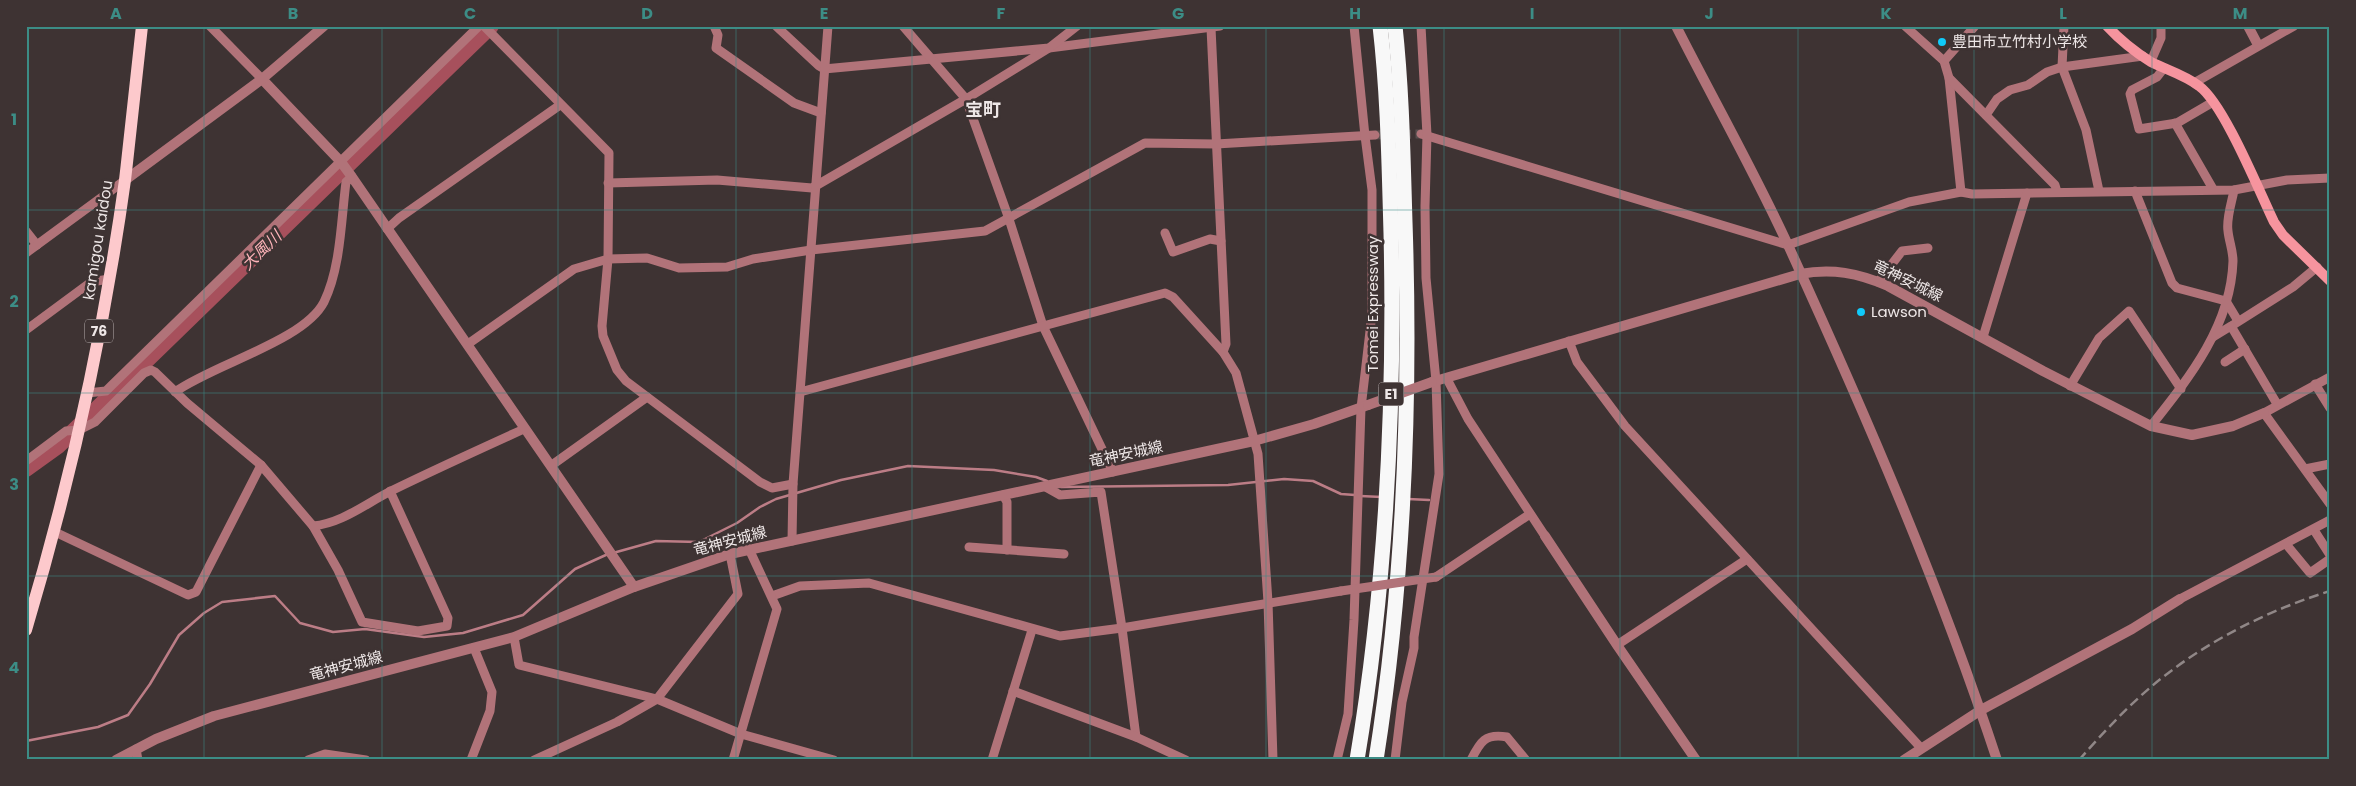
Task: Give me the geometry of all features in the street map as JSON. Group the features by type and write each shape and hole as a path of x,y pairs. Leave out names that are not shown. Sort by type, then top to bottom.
{"highway":[{"name":"Tomei Expressway","path":"1357,760 1372,661 1379,598 1390,412 1393,318 1389,155 1380,26"},
{"name":"E1","path":"1376,760 1396,599 1402,507 1408,342 1403,153 1395,26"}],"main road":[{"name":"kamigou kaidou","path":"26,630 56,532 87,393 109,279 124,181 142,26"},
{"path":"2107,26 2122,41 2147,58 2201,87 2213,102 2230,132 2274,222 2283,234 2330,281"}],"street":[{"path":"210,26 341,162 468,344 524,429 552,465 634,587"},
{"path":"26,254 262,79 324,26"},
{"path":"87,393 106,391 112,386 480,26"},
{"path":"484,26 608,153 608,259 603,336 621,377 760,482 772,488 793,484"},
{"path":"714,26 718,35 716,48 794,102 821,113"},
{"path":"776,26 818,66 824,69 1050,48 1215,27 1216,144 1226,344 1223,352"},
{"path":"792,541 793,484 828,26"},
{"path":"903,26 966,99 1009,219 1043,326 1113,472"},
{"path":"608,183 717,180 812,188 1050,48 1078,26"},
{"path":"1337,760 1348,714 1372,314 1372,190 1354,26"},
{"path":"1395,760 1402,702 1414,648 1414,637 1439,474 1426,278 1421,26"},
{"path":"1676,26 1788,245 1836,347 1943,605 1998,760"},
{"path":"1905,26 1944,61 1949,78 1961,192"},
{"path":"1944,61 1975,26"},
{"path":"2064,26 2062,67 2086,130 2099,191"},
{"path":"1986,115 1997,99 2010,90 2028,85 2047,72 2062,67 2147,58 2161,38 2161,26"},
{"path":"2248,26 2258,45"},
{"path":"2194,83 2294,26"},
{"path":"2164,68 2157,77 2132,90 2130,94 2139,129 2175,123 2213,102"},
{"path":"1949,78 2055,185 2057,192"},
{"path":"387,229 399,218 560,105"},
{"path":"2175,123 2213,189"},
{"path":"468,344 574,270 608,259 647,258 679,268 727,267 753,259 811,250 985,231 1145,143 1216,144 1375,135"},
{"path":"1424,135 1788,245 1909,202 1961,192 1972,194 2234,190 2287,180 2330,178"},
{"path":"175,392 209,371 294,333 315,313 323,303 332,279 346,182 352,177"},
{"path":"2151,426 2195,370 2213,338 2226,301 2233,260 2228,229 2234,190"},
{"path":"2135,191 2172,283 2177,288 2226,301"},
{"path":"1983,337 2027,193"},
{"path":"26,231 37,246"},
{"path":"1165,233 1173,252 1210,239 1221,241"},
{"path":"1878,282 1902,251 1928,248"},
{"path":"2213,338 2293,287 2317,267"},
{"name":"竜神安城線","path":"116,760 186,726 214,716 514,637 634,587 730,554 1254,441 1434,382 1569,341 1800,274 1822,270 1863,275 1878,282 1983,337 2070,386 2151,426 2192,435 2233,426 2264,412"},
{"path":"26,330 91,282 109,279"},
{"path":"800,392 1165,293 1173,297 1223,352 1236,373 1258,454 1268,602 1273,760"},
{"path":"2226,301 2245,349 2277,404"},
{"path":"2070,386 2099,338 2129,312 2181,389"},
{"path":"1569,341 1576,362 1609,408 1921,748"},
{"path":"2225,362 2245,349"},
{"path":"26,461 66,431 79,430 95,422 144,373 151,370 261,465 313,526 338,570 364,624 422,631 447,626 448,618 390,491"},
{"path":"2330,377 2264,412 2330,504"},
{"path":"1447,379 1468,419 1530,514 1696,760"},
{"path":"2315,384 2330,408"},
{"path":"552,465 647,397"},
{"path":"313,526 322,525 354,513 390,491 524,429"},
{"path":"2305,469 2330,464"},
{"path":"56,532 188,595 196,592 261,465"},
{"path":"1044,486 1060,495 1100,492 1122,628 1136,737"},
{"path":"1003,495 1007,502 1007,550"},
{"path":"772,596 800,586 869,583 1032,630 1060,636 1122,628 1268,602 1436,578 1530,514"},
{"path":"1904,760 1981,710 2132,629 2180,599 2330,520"},
{"path":"2314,530 2330,554"},
{"path":"2286,544 2310,573 2330,559"},
{"path":"969,547 1064,554"},
{"path":"733,760 778,609 749,550"},
{"path":"534,760 617,722 657,699 738,594 730,554"},
{"path":"1617,645 1746,559"},
{"path":"992,760 1032,630"},
{"path":"514,637 519,665 657,699 741,734 834,760"},
{"path":"471,760 490,711 492,692 474,648"},
{"path":"1013,691 1136,737 1186,760"},
{"path":"1471,760 1480,743 1494,735 1507,737 1526,760"},
{"path":"136,749 138,760"},
{"path":"308,760 325,754 366,760"}],"waterway":[{"name":"大風川","path":"26,469 58,446 491,26"},
{"path":"613,553 656,541 699,542 737,523 760,507 776,499 841,480 908,466 994,470 1036,477 1047,481"},
{"path":"1061,487 1228,485 1284,479 1313,481 1341,494 1355,495"},
{"path":"1360,496 1382,497"},
{"path":"1408,499 1429,500"},
{"path":"26,741 98,727 128,715 150,684 179,635 204,613 222,602 275,596 300,623 333,632 365,629 424,637 463,633 523,615 575,569 608,554"}],"tunnel":[{"path":"1375,135 1421,134"}],"railway":[{"path":"2079,760 2142,694 2192,656 2236,630 2282,608 2330,591"}],"place":[{"name":"豊田市立竹村小学校","path":"1942,42"},
{"name":"Lawson","path":"1861,312"}],"district":[{"name":"宝町","path":"983,110"}]}
